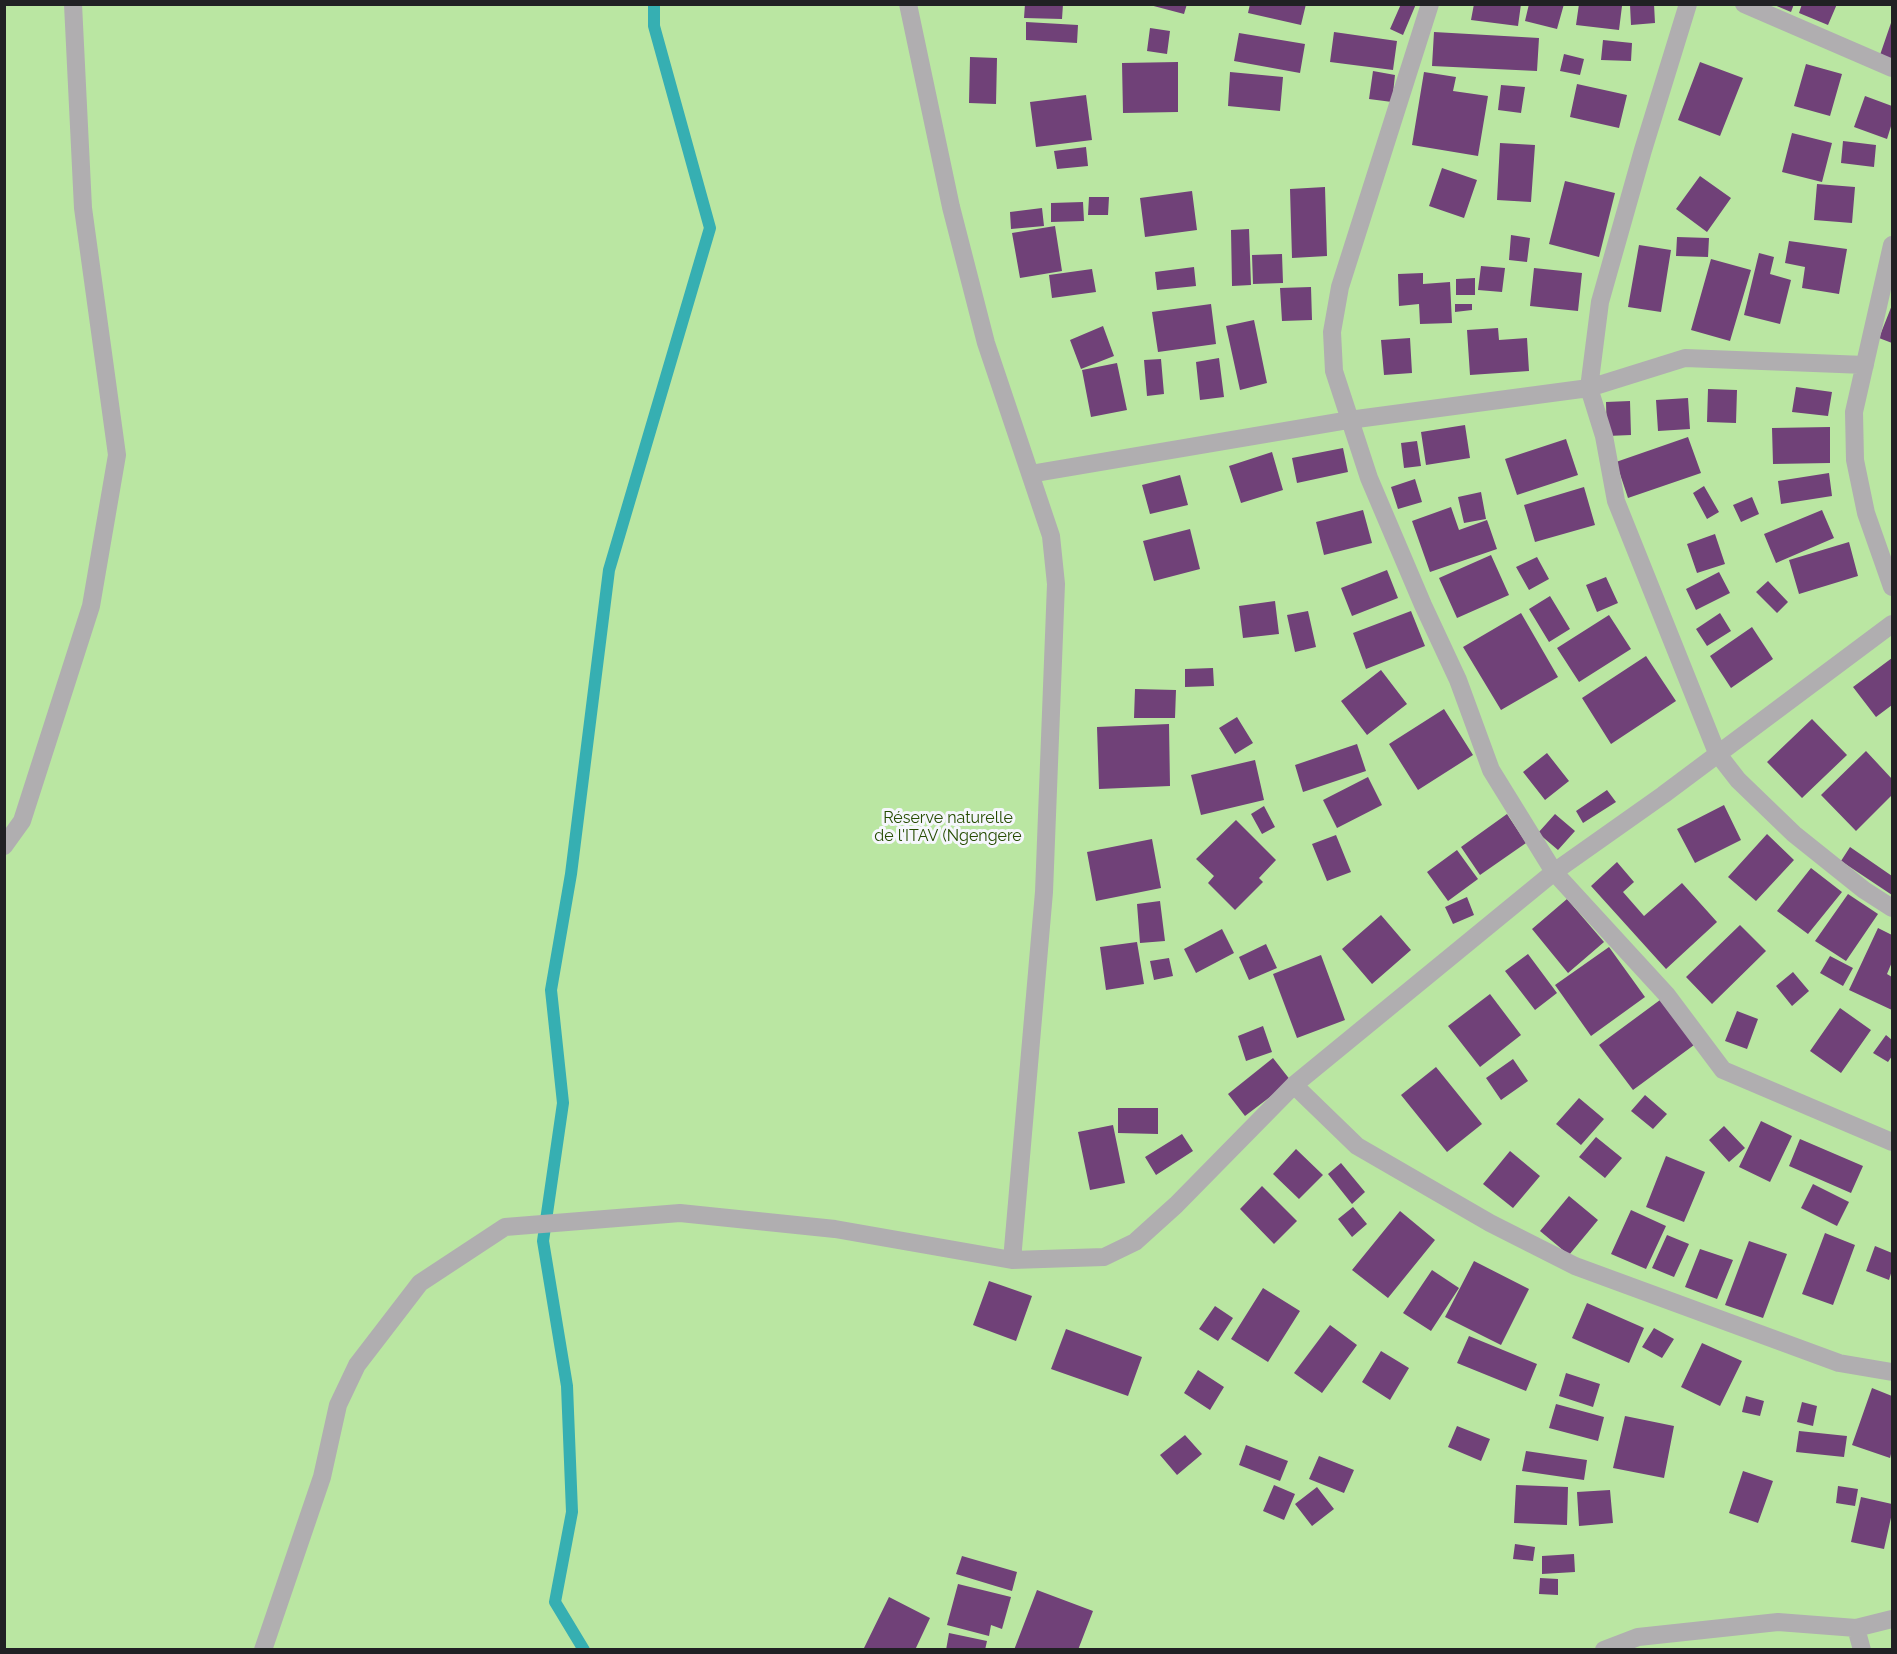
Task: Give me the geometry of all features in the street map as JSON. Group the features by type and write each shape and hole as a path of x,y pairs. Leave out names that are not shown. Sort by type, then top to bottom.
{"street":[{"path":"4,846 22,821 91,606 117,455 83,208 73,4"},
{"path":"908,4 951,207 983,332 1051,536 1056,584 1044,892 1012,1260"},
{"path":"1430,4 1340,287 1332,332 1334,371 1369,478 1458,680 1491,770 1554,872 1666,994 1723,1070 1893,1142"},
{"path":"1688,4 1643,150 1600,302 1589,388 1604,436 1616,501 1718,753 1738,780 1794,834 1864,890 1893,908"},
{"path":"1744,4 1893,68"},
{"path":"1893,245 1854,412 1855,460 1866,513 1893,587"},
{"path":"1030,474 1349,420 1589,388 1685,358 1865,365"},
{"path":"263,1650 322,1477 338,1405 357,1365 420,1283 505,1227 680,1213 835,1230 1012,1260 1104,1257 1135,1242 1176,1205 1293,1085 1554,872 1663,795 1893,624"},
{"path":"1293,1085 1358,1146 1490,1223 1575,1266 1839,1363 1893,1372"},
{"path":"1604,1650 1638,1637 1778,1622 1856,1628 1893,1619"},
{"path":"1856,1628 1862,1650"}],"green space":[{"name":"Réserve naturelle de l'ITAV (Ngengere","path":"5,5 1892,5 1892,1649 5,1649"}],"building":[{"path":"1025,4 1063,4 1062,19 1024,18"},
{"path":"1146,4 1187,4 1184,14"},
{"path":"1250,4 1306,4 1301,25 1248,13"},
{"path":"1401,4 1416,4 1403,35 1390,29"},
{"path":"1474,4 1521,4 1518,26 1471,20"},
{"path":"1529,4 1564,4 1557,29 1525,21"},
{"path":"1579,4 1622,6 1619,30 1576,25"},
{"path":"1654,4 1655,23 1631,25 1630,5"},
{"path":"1772,4 1794,4 1791,12"},
{"path":"1802,4 1837,4 1828,25 1799,13"},
{"path":"1892,20 1892,59 1880,55"},
{"path":"1026,22 1078,25 1077,43 1026,40"},
{"path":"1150,28 1170,31 1167,54 1147,51"},
{"path":"1334,32 1397,41 1393,70 1330,62"},
{"path":"1434,32 1539,38 1537,71 1432,66"},
{"path":"1239,33 1305,44 1300,73 1234,61"},
{"path":"1603,40 1632,43 1631,61 1601,60"},
{"path":"1564,54 1584,59 1580,75 1560,71"},
{"path":"970,57 997,58 996,104 969,103"},
{"path":"1178,62 1178,112 1123,113 1122,63"},
{"path":"1700,62 1743,78 1720,136 1678,120"},
{"path":"1806,64 1842,74 1830,116 1794,106"},
{"path":"1373,71 1395,75 1392,102 1369,99"},
{"path":"1230,72 1283,77 1280,111 1228,106"},
{"path":"1424,72 1456,77 1453,91 1488,96 1478,156 1412,145"},
{"path":"1577,84 1627,95 1619,128 1570,117"},
{"path":"1501,85 1525,87 1521,113 1498,110"},
{"path":"1086,95 1092,140 1036,147 1030,102"},
{"path":"1865,96 1892,106 1892,123 1887,139 1854,127"},
{"path":"1792,133 1832,143 1822,182 1782,172"},
{"path":"1843,141 1876,145 1874,167 1841,163"},
{"path":"1500,143 1535,145 1531,202 1497,200"},
{"path":"1086,147 1088,166 1057,169 1054,151"},
{"path":"1442,168 1477,180 1464,218 1429,206"},
{"path":"1700,176 1731,198 1707,232 1676,209"},
{"path":"1565,181 1615,193 1599,257 1549,244"},
{"path":"1817,184 1855,187 1852,223 1814,220"},
{"path":"1325,187 1327,256 1292,258 1290,189"},
{"path":"1192,191 1197,230 1145,237 1140,198"},
{"path":"1089,197 1109,197 1108,215 1088,215"},
{"path":"1083,202 1084,221 1051,222 1051,203"},
{"path":"1042,208 1044,226 1011,229 1010,212"},
{"path":"1055,226 1062,271 1020,278 1012,233"},
{"path":"1249,229 1251,285 1232,286 1231,230"},
{"path":"1511,235 1530,238 1527,262 1509,260"},
{"path":"1677,237 1709,238 1708,257 1676,256"},
{"path":"1789,241 1847,249 1839,294 1802,288 1805,267 1785,263"},
{"path":"1639,245 1671,250 1661,312 1628,307"},
{"path":"1759,253 1774,257 1770,274 1791,280 1780,324 1744,315"},
{"path":"1282,254 1283,283 1253,284 1252,255"},
{"path":"1711,259 1751,270 1730,341 1691,330"},
{"path":"1481,266 1505,268 1502,292 1478,290"},
{"path":"1194,267 1196,286 1157,290 1155,272"},
{"path":"1534,268 1582,273 1578,311 1530,306"},
{"path":"1092,269 1096,292 1052,298 1049,275"},
{"path":"1423,273 1423,284 1450,282 1452,323 1420,324 1419,304 1399,306 1398,274"},
{"path":"1475,278 1475,295 1456,295 1456,279"},
{"path":"1311,287 1312,320 1282,321 1280,288"},
{"path":"1211,304 1216,344 1158,352 1152,312"},
{"path":"1455,304 1472,304 1472,310 1455,312"},
{"path":"1892,305 1892,343 1879,338"},
{"path":"1254,320 1267,383 1240,390 1226,326"},
{"path":"1103,326 1114,356 1081,369 1070,340"},
{"path":"1498,328 1499,340 1527,338 1529,371 1470,375 1467,330"},
{"path":"1410,338 1412,373 1384,375 1381,340"},
{"path":"1219,358 1224,397 1200,400 1196,362"},
{"path":"1161,359 1164,394 1147,396 1144,360"},
{"path":"1117,363 1127,410 1091,417 1082,370"},
{"path":"1796,387 1832,392 1828,416 1792,412"},
{"path":"1708,389 1737,390 1736,423 1707,422"},
{"path":"1688,398 1690,429 1658,431 1656,400"},
{"path":"1630,401 1631,435 1607,436 1606,402"},
{"path":"1465,425 1470,458 1426,465 1421,432"},
{"path":"1830,427 1830,463 1773,464 1772,428"},
{"path":"1688,437 1701,473 1628,498 1616,462"},
{"path":"1566,439 1578,475 1517,495 1505,459"},
{"path":"1417,441 1421,466 1404,468 1401,443"},
{"path":"1343,448 1348,472 1297,483 1292,458"},
{"path":"1272,452 1283,490 1241,503 1229,466"},
{"path":"1829,473 1832,496 1781,504 1778,481"},
{"path":"1180,475 1188,505 1150,514 1142,485"},
{"path":"1415,479 1422,502 1398,509 1391,487"},
{"path":"1704,486 1719,512 1707,519 1693,493"},
{"path":"1584,487 1595,525 1535,542 1524,505"},
{"path":"1481,492 1486,519 1464,523 1458,497"},
{"path":"1752,497 1759,514 1741,522 1733,505"},
{"path":"1451,507 1459,530 1487,520 1497,549 1430,572 1412,521"},
{"path":"1363,510 1372,543 1324,555 1316,522"},
{"path":"1822,510 1834,538 1776,563 1764,534"},
{"path":"1190,529 1200,569 1154,581 1143,541"},
{"path":"1715,534 1725,564 1697,573 1687,544"},
{"path":"1849,542 1858,576 1799,594 1789,560"},
{"path":"1491,555 1509,595 1457,618 1439,578"},
{"path":"1537,557 1549,579 1529,590 1516,567"},
{"path":"1387,570 1398,598 1352,616 1341,588"},
{"path":"1719,572 1730,593 1696,610 1686,589"},
{"path":"1606,577 1618,603 1597,612 1586,585"},
{"path":"1768,581 1788,602 1777,613 1756,592"},
{"path":"1550,596 1570,629 1549,642 1529,609"},
{"path":"1275,601 1279,634 1243,638 1239,606"},
{"path":"1308,611 1316,647 1295,652 1287,615"},
{"path":"1411,611 1425,646 1366,669 1353,633"},
{"path":"1521,613 1558,677 1501,710 1463,647"},
{"path":"1720,613 1731,631 1707,646 1696,629"},
{"path":"1609,615 1631,649 1579,682 1557,648"},
{"path":"1752,627 1773,659 1731,688 1710,656"},
{"path":"1646,656 1676,701 1611,744 1582,698"},
{"path":"1892,658 1892,705 1876,717 1853,687"},
{"path":"1213,668 1214,686 1185,687 1185,669"},
{"path":"1381,670 1407,704 1367,735 1341,701"},
{"path":"1135,689 1176,690 1175,718 1134,718"},
{"path":"1444,709 1473,755 1418,790 1389,744"},
{"path":"1237,717 1253,743 1235,754 1219,728"},
{"path":"1812,719 1847,755 1802,798 1767,762"},
{"path":"1169,724 1170,786 1099,789 1097,727"},
{"path":"1357,744 1366,771 1303,792 1295,765"},
{"path":"1866,751 1892,779 1892,795 1856,831 1821,795"},
{"path":"1547,753 1569,781 1545,800 1523,772"},
{"path":"1255,760 1264,800 1201,815 1191,775"},
{"path":"1368,777 1382,805 1337,828 1323,800"},
{"path":"1607,790 1616,802 1583,823 1576,811"},
{"path":"1724,805 1741,840 1695,863 1677,829"},
{"path":"1264,806 1275,827 1262,834 1251,814"},
{"path":"1507,814 1526,843 1480,875 1461,847"},
{"path":"1555,814 1575,831 1558,850 1538,833"},
{"path":"1236,820 1276,860 1259,878 1263,882 1235,910 1208,883 1214,876 1196,859"},
{"path":"1767,834 1794,860 1756,901 1728,877"},
{"path":"1336,835 1351,872 1327,881 1312,844"},
{"path":"1152,839 1161,888 1096,901 1087,852"},
{"path":"1850,847 1892,876 1892,895 1841,861"},
{"path":"1457,850 1478,879 1448,901 1427,872"},
{"path":"1617,862 1634,882 1623,892 1644,916 1682,883 1717,922 1666,969 1591,886"},
{"path":"1811,868 1842,892 1808,934 1777,911"},
{"path":"1848,894 1878,914 1846,961 1815,941"},
{"path":"1467,897 1474,915 1453,924 1445,907"},
{"path":"1567,899 1604,942 1568,973 1532,929"},
{"path":"1160,901 1165,941 1140,943 1137,904"},
{"path":"1381,915 1411,950 1372,984 1342,949"},
{"path":"1740,925 1766,951 1712,1004 1686,977"},
{"path":"1878,928 1892,935 1892,962 1887,974 1892,977 1892,1010 1849,990"},
{"path":"1222,929 1234,953 1196,973 1184,949"},
{"path":"1137,942 1144,984 1106,990 1100,947"},
{"path":"1266,944 1277,968 1249,980 1239,957"},
{"path":"1609,947 1645,997 1591,1036 1555,985"},
{"path":"1528,954 1557,993 1535,1010 1505,971"},
{"path":"1321,955 1345,1020 1297,1038 1273,974"},
{"path":"1830,956 1853,968 1843,986 1820,973"},
{"path":"1169,958 1173,976 1154,980 1150,961"},
{"path":"1793,972 1809,991 1792,1006 1776,986"},
{"path":"1490,994 1521,1035 1480,1067 1448,1026"},
{"path":"1660,1000 1694,1045 1633,1090 1599,1045"},
{"path":"1840,1008 1871,1030 1841,1073 1810,1051"},
{"path":"1737,1011 1758,1019 1747,1049 1725,1041"},
{"path":"1263,1026 1272,1052 1246,1061 1238,1036"},
{"path":"1886,1035 1892,1040 1892,1056 1888,1062 1873,1053"},
{"path":"1273,1058 1291,1081 1245,1116 1228,1094"},
{"path":"1513,1059 1528,1081 1501,1100 1486,1078"},
{"path":"1436,1067 1482,1124 1447,1152 1401,1095"},
{"path":"1645,1095 1667,1114 1653,1129 1631,1111"},
{"path":"1579,1098 1604,1119 1581,1145 1556,1124"},
{"path":"1118,1108 1158,1108 1158,1134 1118,1133"},
{"path":"1761,1121 1792,1136 1770,1182 1739,1167"},
{"path":"1113,1125 1125,1183 1090,1190 1078,1132"},
{"path":"1724,1126 1745,1148 1729,1162 1709,1140"},
{"path":"1182,1134 1193,1151 1156,1175 1145,1157"},
{"path":"1596,1137 1622,1158 1605,1178 1579,1157"},
{"path":"1800,1139 1863,1166 1851,1193 1789,1166"},
{"path":"1296,1149 1323,1175 1299,1199 1273,1174"},
{"path":"1510,1151 1540,1176 1513,1208 1483,1184"},
{"path":"1666,1156 1705,1172 1684,1222 1646,1207"},
{"path":"1341,1163 1365,1192 1352,1204 1328,1174"},
{"path":"1813,1184 1849,1202 1837,1226 1801,1208"},
{"path":"1262,1186 1297,1221 1274,1244 1240,1209"},
{"path":"1569,1196 1598,1220 1569,1255 1540,1231"},
{"path":"1353,1207 1367,1224 1352,1237 1338,1219"},
{"path":"1631,1210 1666,1226 1646,1269 1611,1254"},
{"path":"1400,1211 1435,1240 1388,1298 1352,1270"},
{"path":"1825,1233 1855,1245 1833,1305 1802,1294"},
{"path":"1667,1235 1689,1244 1674,1277 1652,1268"},
{"path":"1749,1241 1787,1254 1763,1318 1725,1305"},
{"path":"1875,1246 1892,1253 1892,1270 1889,1280 1866,1271"},
{"path":"1700,1249 1733,1260 1717,1299 1685,1287"},
{"path":"1474,1261 1529,1289 1501,1345 1445,1317"},
{"path":"1432,1270 1459,1288 1431,1331 1403,1313"},
{"path":"989,1281 1032,1296 1016,1341 973,1325"},
{"path":"1263,1288 1300,1311 1268,1362 1231,1339"},
{"path":"1587,1303 1644,1328 1629,1363 1572,1338"},
{"path":"1215,1306 1233,1318 1218,1341 1199,1329"},
{"path":"1330,1325 1357,1345 1322,1393 1294,1373"},
{"path":"1654,1328 1674,1339 1662,1358 1642,1347"},
{"path":"1066,1329 1142,1357 1128,1396 1051,1369"},
{"path":"1469,1336 1537,1364 1526,1391 1457,1363"},
{"path":"1702,1343 1742,1361 1720,1406 1681,1387"},
{"path":"1381,1351 1409,1368 1390,1400 1362,1382"},
{"path":"1198,1370 1224,1387 1210,1410 1184,1393"},
{"path":"1566,1373 1600,1384 1593,1407 1559,1396"},
{"path":"1872,1388 1892,1396 1890,1458 1852,1445"},
{"path":"1746,1396 1764,1401 1760,1416 1742,1412"},
{"path":"1802,1402 1817,1406 1813,1426 1797,1422"},
{"path":"1556,1404 1604,1417 1598,1441 1549,1428"},
{"path":"1625,1416 1674,1426 1664,1478 1613,1468"},
{"path":"1457,1426 1490,1439 1481,1461 1448,1447"},
{"path":"1799,1431 1847,1436 1844,1457 1796,1452"},
{"path":"1185,1435 1202,1454 1177,1475 1160,1455"},
{"path":"1246,1445 1288,1461 1280,1481 1239,1465"},
{"path":"1526,1451 1587,1460 1584,1480 1522,1471"},
{"path":"1319,1456 1354,1470 1344,1493 1309,1479"},
{"path":"1743,1471 1773,1481 1758,1523 1729,1513"},
{"path":"1274,1485 1295,1494 1284,1520 1263,1511"},
{"path":"1516,1485 1568,1487 1567,1525 1514,1523"},
{"path":"1838,1486 1858,1489 1855,1506 1836,1503"},
{"path":"1317,1487 1334,1509 1312,1526 1295,1504"},
{"path":"1610,1490 1613,1523 1579,1526 1577,1492"},
{"path":"1861,1497 1892,1504 1884,1549 1851,1542"},
{"path":"1515,1544 1535,1547 1533,1561 1513,1559"},
{"path":"1574,1554 1575,1572 1542,1574 1542,1556"},
{"path":"962,1556 1017,1572 1012,1591 956,1574"},
{"path":"1540,1578 1558,1579 1558,1595 1539,1594"},
{"path":"958,1584 1011,1597 1002,1629 991,1625 989,1636 947,1625"},
{"path":"1037,1590 1093,1611 1078,1650 1014,1650"},
{"path":"889,1597 930,1618 915,1650 868,1650 864,1648"},
{"path":"949,1633 987,1641 985,1650 946,1650"}],"waterway":[{"path":"584,1650 555,1602 572,1512 567,1386 543,1241 563,1103 551,990 571,874 609,570 710,228 654,26 654,4"}]}
